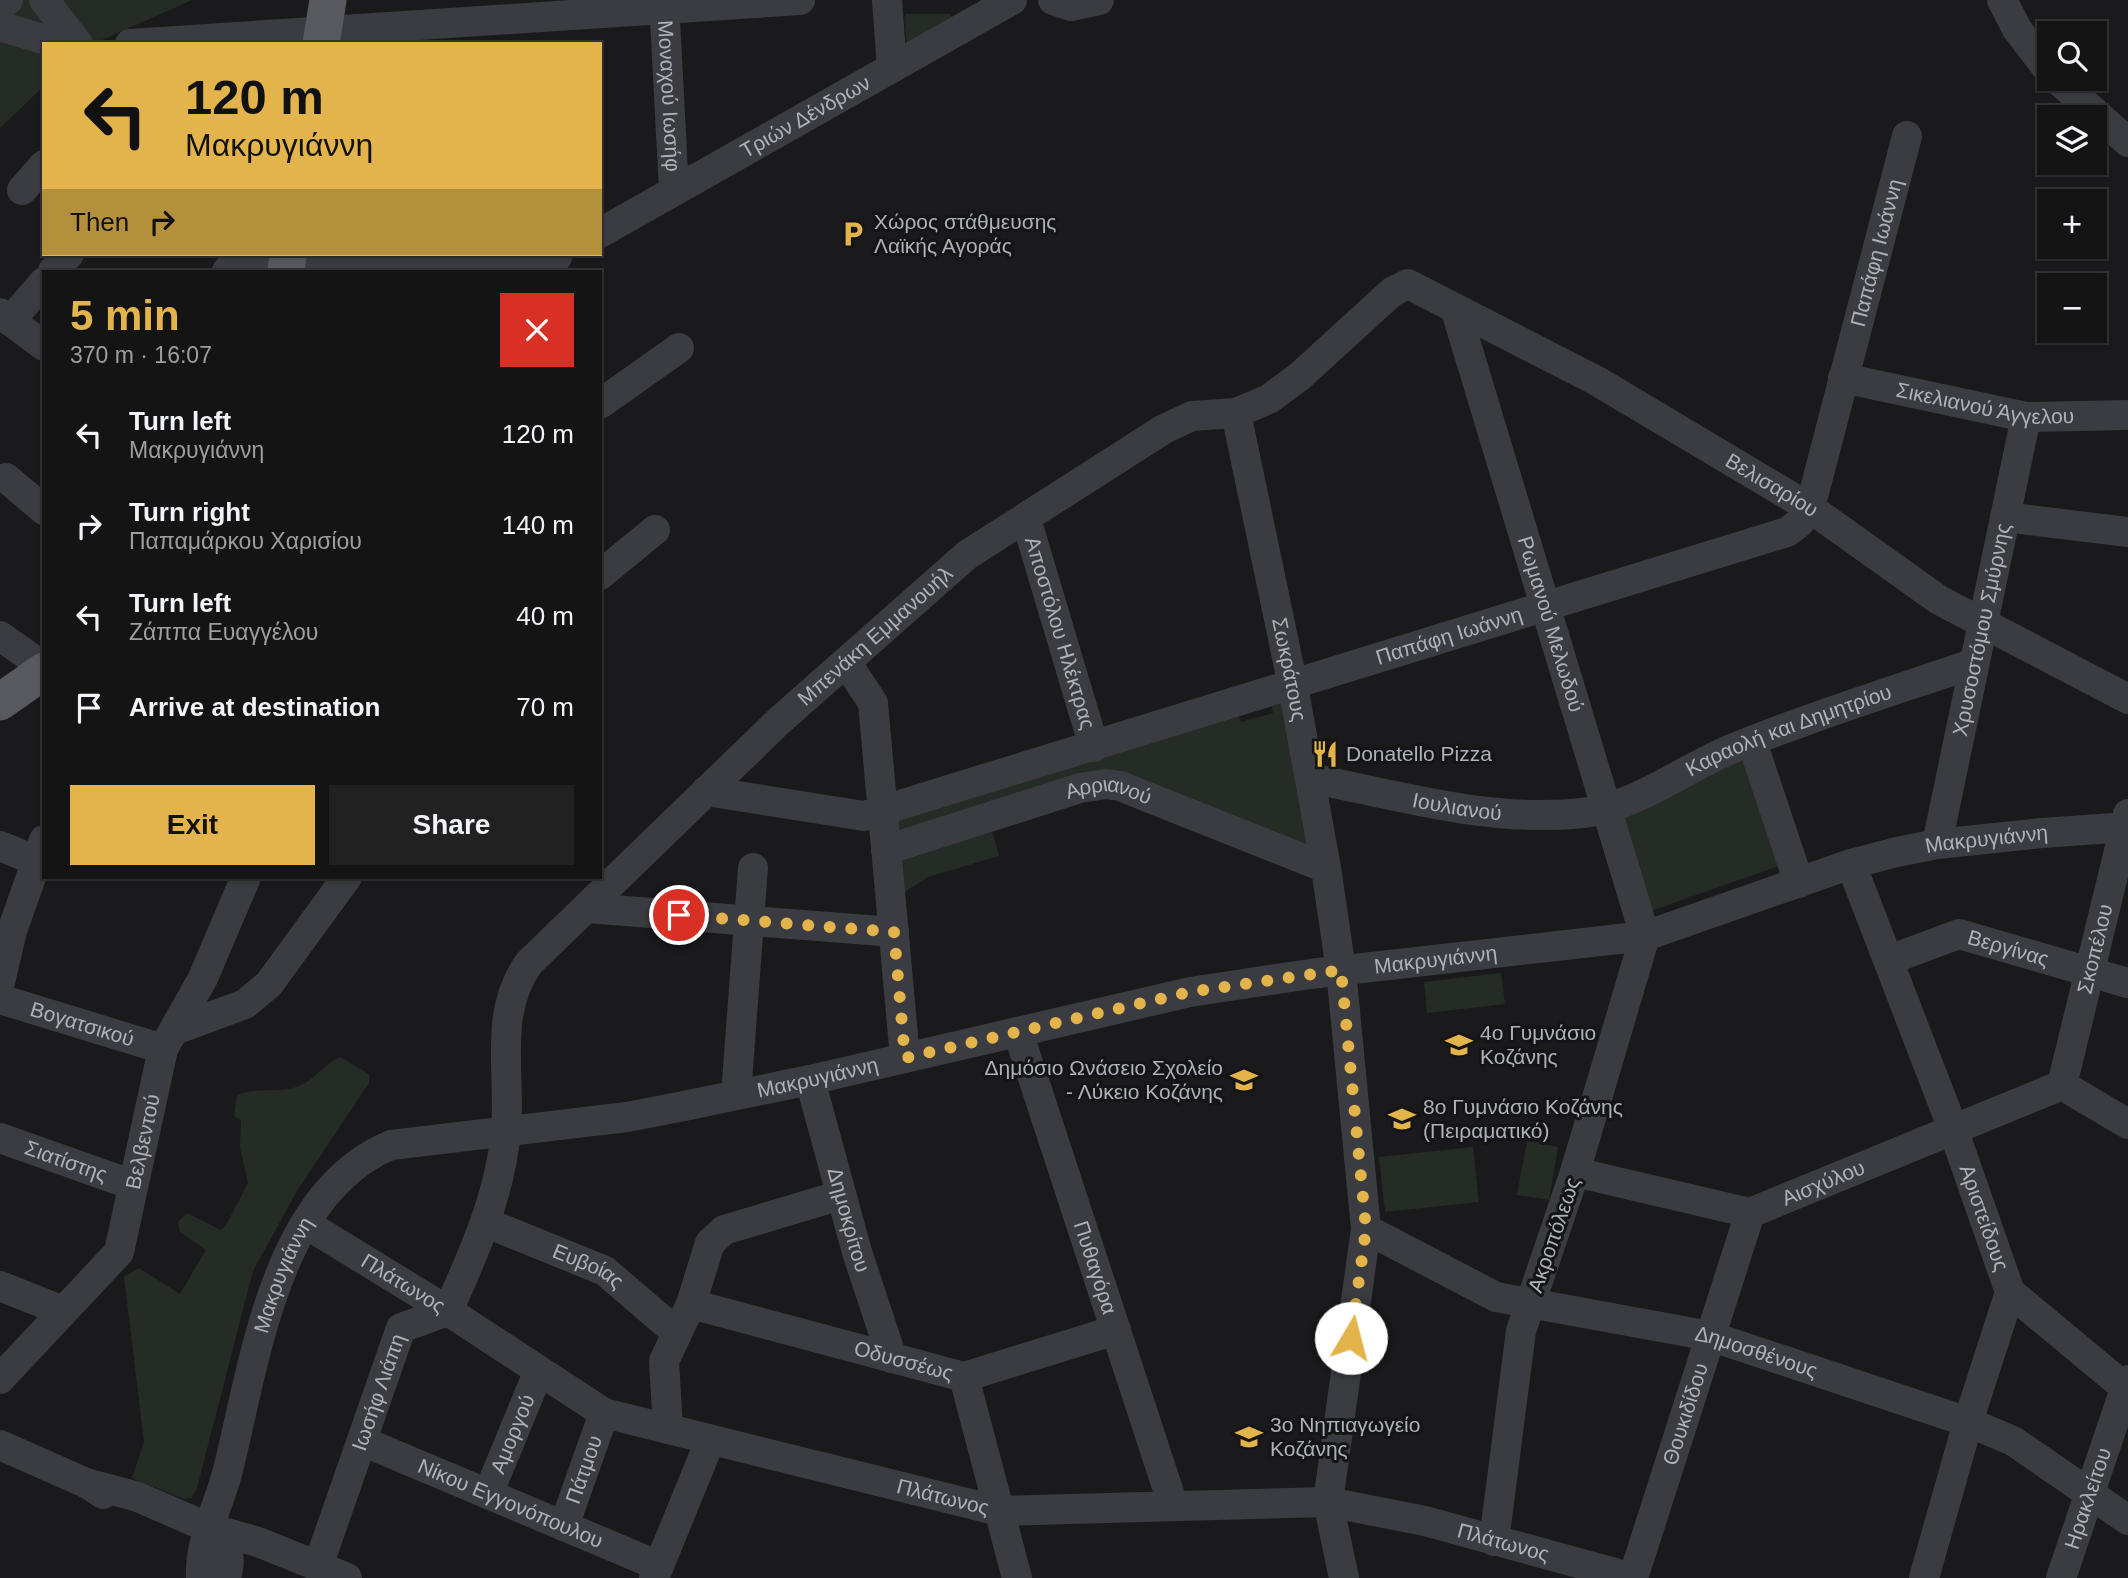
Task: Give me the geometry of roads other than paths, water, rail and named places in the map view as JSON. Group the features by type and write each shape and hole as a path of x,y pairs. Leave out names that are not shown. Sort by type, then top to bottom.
{"main road":[{"path":"0,702 42,670"}],"street":[{"path":"0,7 8,0"},
{"path":"44,0 76,42"},
{"path":"156,42 324,25 800,0"},
{"path":"887,0 892,68"},
{"name":"Τριών Δένδρων","path":"602,232 892,68 974,8 1012,0"},
{"path":"1053,0 1071,6 1100,0"},
{"path":"2002,0 2017,29 2037,55"},
{"name":"Μοναχού Ιωσήφ","path":"665,5 674,191"},
{"path":"0,26 52,42"},
{"path":"2071,91 2128,142"},
{"name":"Παπάφη Ιωάννη","path":"706,791 864,816 1772,539 1799,523 1810,508 1907,136"},
{"path":"2128,136 2128,142"},
{"path":"22,190 42,167"},
{"path":"54,270 67,256"},
{"path":"260,263 550,261"},
{"path":"42,284 5,317 42,345"},
{"name":"Βελισαρίου","path":"1408,284 1597,381 1810,508 1905,579 1983,625 2128,699"},
{"name":"Μπενάκη Εμμανουήλ","path":"506,1130 506,1029 511,996 529,963 706,791 967,555 1164,429 1192,416 1236,414 1269,399 1300,376 1392,292 1408,284"},
{"name":"Ρωμανού Μελωδού","path":"1457,311 1645,936"},
{"path":"602,403 678,348"},
{"name":"Σικελιανού Άγγελου","path":"1843,378 2026,417 2128,415"},
{"name":"Σωκράτους","path":"1236,414 1293,686 1326,868 1341,970 1366,1229 1328,1502 1344,1578"},
{"name":"Χρυσοστόμου Σμύρνης","path":"1937,844 2026,417"},
{"path":"6,478 42,508"},
{"path":"2005,517 2128,532"},
{"name":"Αποστόλου Ηλέκτρας","path":"1026,519 1094,747"},
{"path":"602,573 655,530"},
{"path":"0,636 42,668"},
{"path":"846,662 873,703 905,1058"},
{"name":"Καραολή και Δημητρίου","path":"1607,808 1752,742 1975,663"},
{"path":"1752,742 1799,883"},
{"name":"Ιουλιανού","path":"1310,778 1500,814 1583,813 1607,808"},
{"name":"Αρριανού","path":"886,850 1080,788 1105,784 1131,790 1326,868"},
{"name":"Μακρυγιάννη","path":"201,1535 283,1267 306,1224 336,1182 360,1160 375,1152 407,1142 626,1116 736,1095 1190,992 1341,970 1645,936 1852,864 1937,844 2127,825"},
{"name":"Σκοπέλου","path":"2063,1085 2127,825"},
{"path":"0,846 41,855 0,982"},
{"name":"Αριστείδους","path":"1852,864 1953,1129 2010,1292 1968,1422 1924,1578"},
{"path":"736,1095 753,868"},
{"name":"Βελβεντού","path":"0,1379 120,1252 133,1185 169,1040 202,978 245,879"},
{"path":"169,1040 245,1004 269,984 346,879"},
{"path":"587,908 894,932"},
{"name":"Βεργίνας","path":"1889,960 1959,934 2128,983"},
{"name":"Ακροπόλεως","path":"1494,1541 1513,1374 1521,1331 1575,1172 1645,936"},
{"name":"Βογατσικού","path":"0,999 169,1040"},
{"name":"Πυθαγόρα","path":"1018,1032 1173,1505"},
{"name":"Δημοκρίτου","path":"810,1080 841,1195 892,1357"},
{"path":"2063,1085 2128,1124"},
{"name":"Αισχύλου","path":"1750,1213 2063,1085"},
{"path":"448,1311 487,1223 506,1130"},
{"name":"Σιατίστης","path":"0,1138 133,1185"},
{"path":"1575,1172 1750,1213"},
{"path":"668,1429 664,1361 691,1304 706,1253 715,1236 724,1230 841,1195"},
{"name":"Θουκιδίδου","path":"1633,1578 1750,1213"},
{"name":"Ευβoίας","path":"487,1223 605,1271 676,1332"},
{"name":"Πλάτωνος","path":"306,1224 448,1311 538,1373 604,1413 999,1511 1328,1502 1373,1508 1633,1578"},
{"name":"Δημοσθένους","path":"1366,1229 1496,1297 1531,1301 1710,1336 1968,1422 2013,1441 2128,1520"},
{"path":"0,1286 64,1311"},
{"path":"2010,1292 2126,1385"},
{"name":"Οδυσσέως","path":"691,1304 964,1377 1116,1330"},
{"name":"Ιωσήφ Λιάπη","path":"318,1566 401,1328 448,1311"},
{"name":"Αμοργού","path":"488,1494 538,1373"},
{"path":"964,1377 1017,1578"},
{"name":"Ηρακλείτου","path":"2061,1578 2126,1385"},
{"name":"Πάτμου","path":"564,1526 604,1413"},
{"name":"Νίκου Εγγονόπουλου","path":"362,1441 564,1526 656,1572"},
{"path":"656,1572 710,1441"},
{"path":"0,1445 86,1483 122,1491 201,1535 224,1542 228,1569"},
{"path":"201,1535 258,1542 347,1578"},
{"path":"228,1569 244,1547 258,1542"}],"place":[{"name":"Χώρος στάθμευσης Λαϊκής Αγοράς","path":"853,234"},
{"name":"Donatello Pizza","path":"1325,754"},
{"name":"4ο Γυμνάσιο Κοζάνης","path":"1459,1045"},
{"name":"Δημόσιο Ωνάσειο Σχολείο - Λύκειο Κοζάνης","path":"1244,1080"},
{"name":"8ο Γυμνάσιο Κοζάνης (Πειραματικό)","path":"1402,1119"},
{"name":"3ο Νηπιαγωγείο Κοζάνης","path":"1249,1437"}]}
